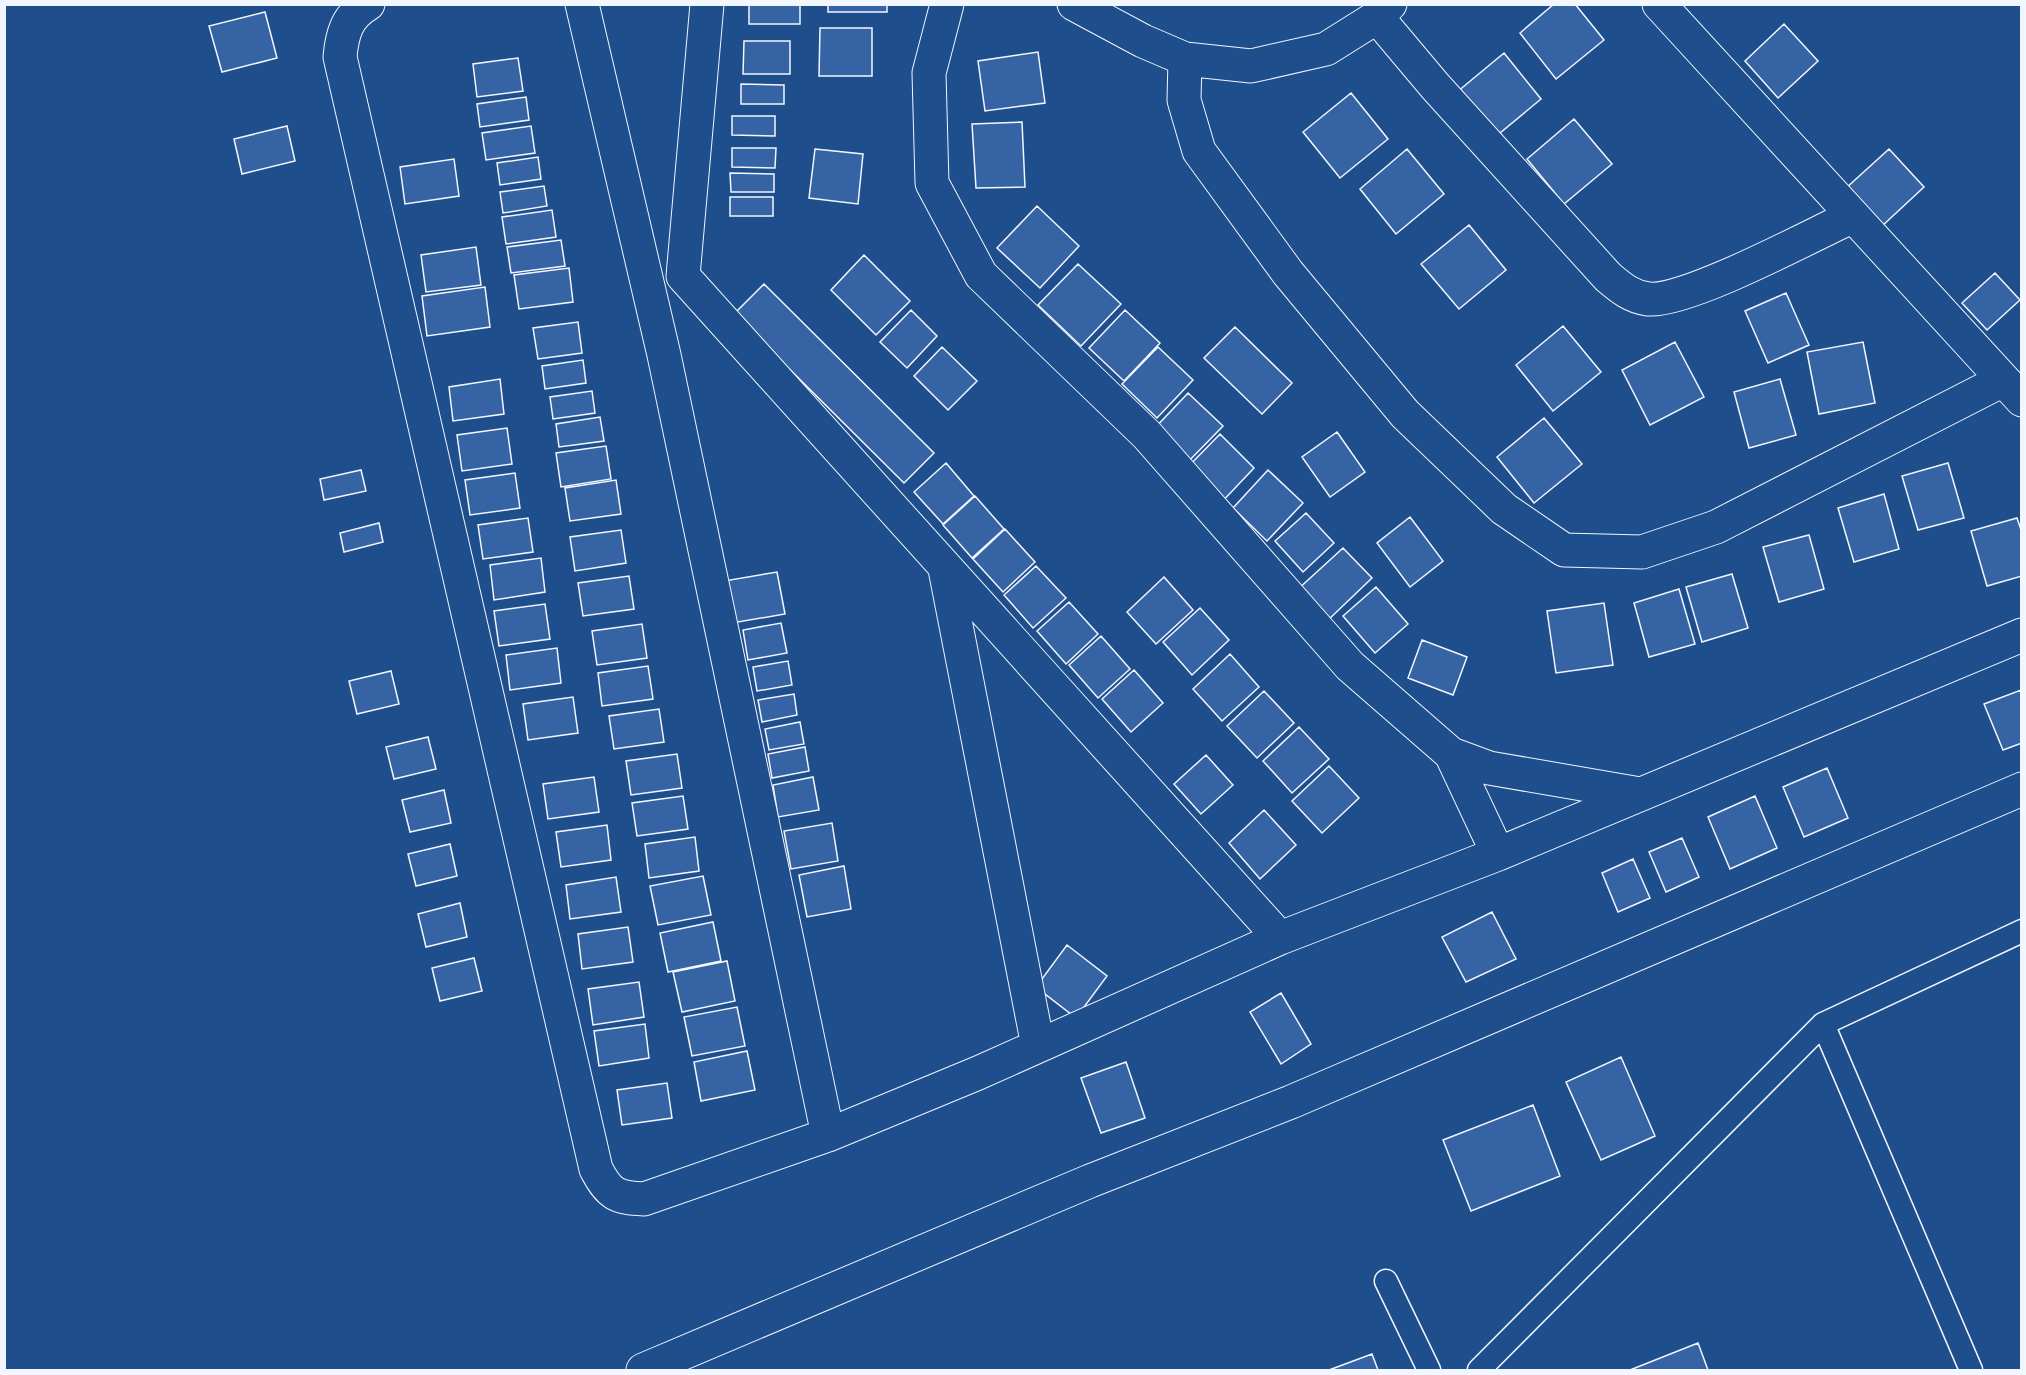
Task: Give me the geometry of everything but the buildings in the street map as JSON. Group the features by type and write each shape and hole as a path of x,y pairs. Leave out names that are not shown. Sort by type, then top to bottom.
{"street":[{"path":"368,4 349,20 342,38 340,57 596,1169 607,1189 625,1198 644,1199 828,1135 1038,1046 1280,938 1498,854 2022,635"},
{"path":"582,4 664,355 828,1135"},
{"path":"664,355 683,276 707,4"},
{"path":"947,4 929,73 932,183 981,275 1147,435 1350,666 1451,754 1489,768 1640,794"},
{"path":"1074,4 1143,41 1185,59 1251,66 1326,50 1383,11 1435,86 1608,277 1626,292 1649,299 1696,289 1853,216"},
{"path":"1185,59 1184,100 1199,151 1288,273 1406,414 1504,509 1564,550 1642,552 1716,527 2012,390 1659,4"},
{"path":"683,276 1280,938"},
{"path":"945,569 1038,1046"},
{"path":"1451,754 1498,854"},
{"path":"643,1371 1079,1186 1291,1102 2022,789"}],"lane":[{"path":"1479,1371 1823,1024 2022,931"},
{"path":"1823,1024 1971,1371"},
{"path":"1386,1281 1429,1371"}]}
